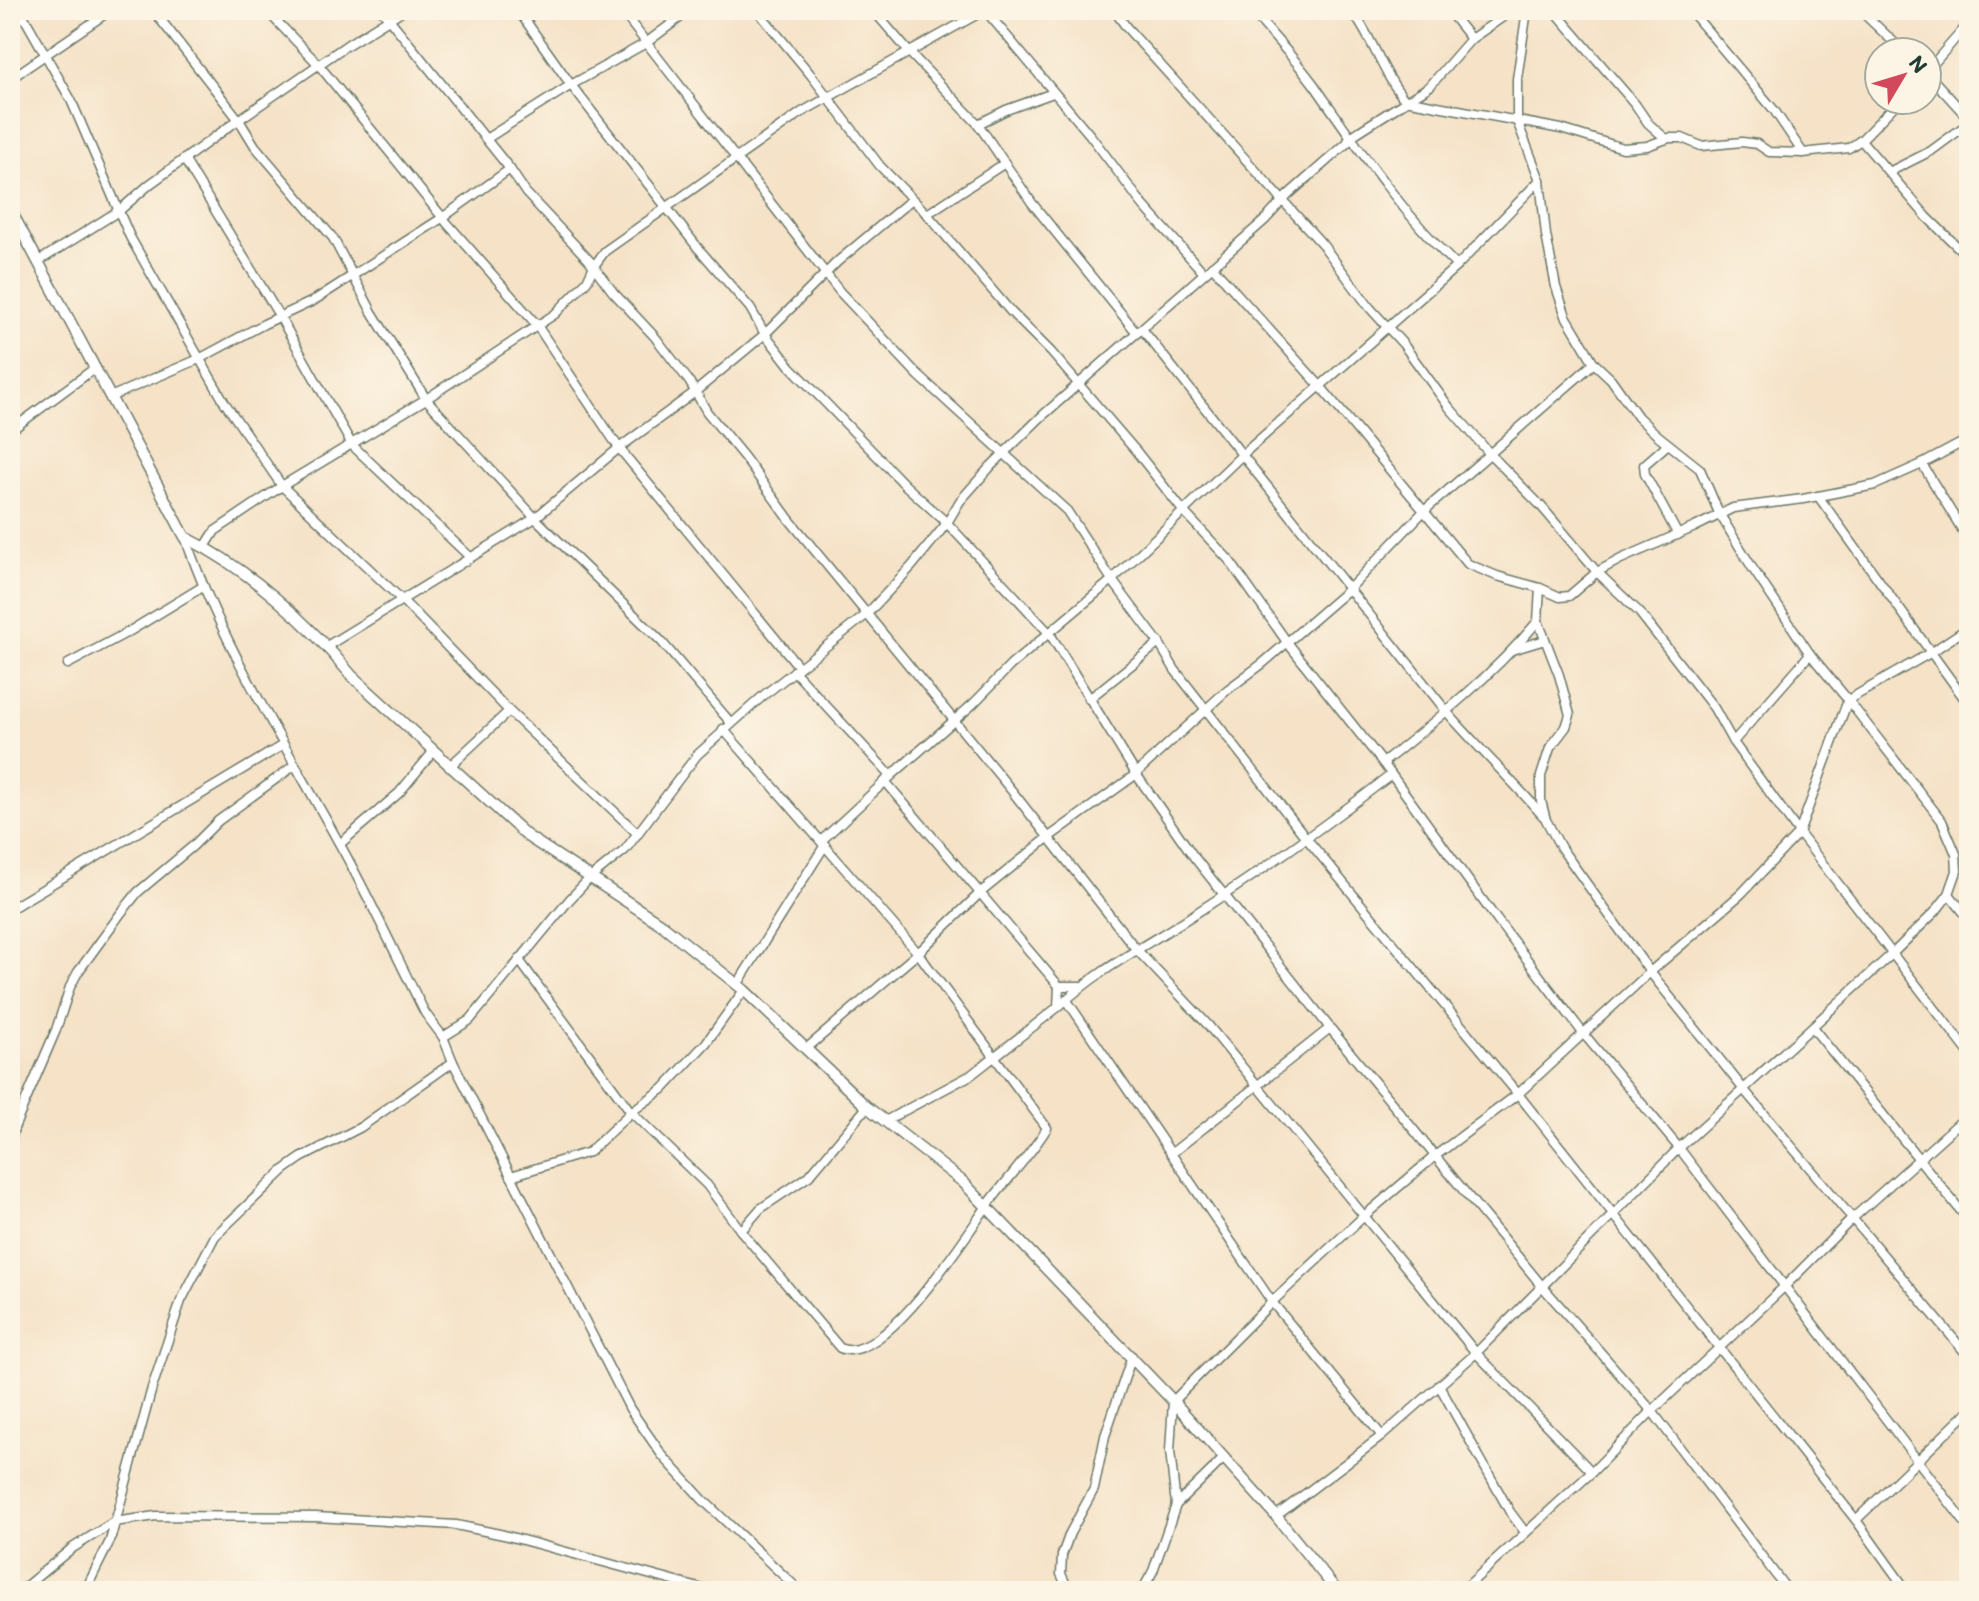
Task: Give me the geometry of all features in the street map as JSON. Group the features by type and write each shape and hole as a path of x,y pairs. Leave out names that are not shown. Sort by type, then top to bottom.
{"street":[{"path":"20,10 71,100 130,237 225,403 282,486 638,834"},
{"path":"10,79 111,10"},
{"path":"153,10 239,120 255,146 333,238 372,312 426,399 535,518 661,641 823,843 918,953 1047,1128 987,1206 945,1269 878,1340 857,1351 848,1351 840,1348 741,1231 707,1185 631,1112 519,960"},
{"path":"266,10 318,64 442,218 536,324 619,448 796,669 1059,986 1058,1007"},
{"path":"382,10 526,193 655,337 707,412 789,519 1049,837 1136,949 1208,1025 1476,1353 1592,1472"},
{"path":"39,261 120,210 150,184 318,64 403,10"},
{"path":"518,10 571,85 698,248 750,308 765,334 790,366 905,485 947,523 1050,634 1136,774 1194,857 1542,1286 1652,1411 1788,1591"},
{"path":"621,10 840,292 918,375 1067,511 1175,670 1307,839 1518,1094 1856,1520 1907,1591"},
{"path":"486,139 571,85 646,43 690,10"},
{"path":"757,10 811,75 850,130 1079,384 1184,512 1229,560 1287,642 1383,763 1583,1033 1679,1148 1786,1285 1917,1463 1969,1528"},
{"path":"873,10 978,124 1032,203 1243,454 1447,712 1546,820"},
{"path":"205,547 215,531 282,486 426,399 555,314 587,281 605,251 735,158 827,98 985,10 1090,135 1143,205 1204,273"},
{"path":"1114,10 1322,244 1449,407 1647,623 1714,708 1733,742 1799,833 1969,1053"},
{"path":"1251,10 1312,83 1371,167 1457,266"},
{"path":"1351,10 1369,37 1389,82 1405,100 1561,129 1623,148 1682,138 1701,146 1742,142 1757,144 1769,152 1841,150 1861,140 1884,116"},
{"path":"1448,10 1471,39"},
{"path":"443,1037 470,1020 589,879 625,850 697,755 727,726 866,615 912,566 947,523 960,501 1003,454 1265,220 1350,137 1430,86 1471,39 1513,10"},
{"path":"1276,1516 1382,1436 1476,1353 1679,1148 1745,1091 1935,912 1949,894 1957,871 1956,854 1942,821 1810,654 1719,513 1700,469 1638,417 1611,379 1594,363 1566,316 1556,287 1546,235 1540,180 1517,121 1517,79 1527,10"},
{"path":"1554,10 1648,123 1666,139"},
{"path":"1690,10 1774,110 1803,153"},
{"path":"1860,10 1887,36"},
{"path":"1943,53 1969,23"},
{"path":"1889,172 1931,151 1969,121 1943,91"},
{"path":"978,124 1053,93"},
{"path":"1861,140 1927,217 1969,258"},
{"path":"184,159 280,317 352,445 470,557"},
{"path":"927,214 1005,163"},
{"path":"110,397 199,359 313,301 442,218 510,169"},
{"path":"511,1176 589,1152 631,1112 663,1089 706,1043 823,843 1011,665 1112,580 1243,454 1457,266 1540,180"},
{"path":"327,646 535,518 765,334 826,272 911,200"},
{"path":"10,209 185,537 202,587 283,745 340,844 425,1013 443,1037 630,1409 662,1455 745,1542 800,1591"},
{"path":"10,237 23,233"},
{"path":"1212,266 1321,387 1468,564 1560,597 1569,596 1597,572 1621,559 1678,535 1719,513 1733,508 1875,485 1969,439"},
{"path":"807,1048 918,953 980,893 1049,837 1136,774 1227,690 1350,588 1424,511 1594,363"},
{"path":"10,431 95,368"},
{"path":"1668,444 1644,465 1645,474 1678,535"},
{"path":"1922,464 1969,541"},
{"path":"1818,496 1969,705"},
{"path":"185,537 221,556 327,646 352,676 527,836 661,924 740,987 867,1107 963,1182 1132,1356 1276,1516 1337,1591"},
{"path":"68,664 202,587"},
{"path":"1540,588 1538,621 1559,675 1570,715 1566,727 1550,748 1541,776 1541,801 1546,820 1561,848 1650,972 1745,1091 1969,1357"},
{"path":"1383,763 1447,712 1515,649 1538,621"},
{"path":"1142,1591 1153,1571 1176,1505 1170,1451 1173,1401 1363,1217 1435,1156 1518,1094 1650,972 1741,894 1799,833 1848,700 1969,627"},
{"path":"1515,649 1545,640"},
{"path":"1089,699 1159,643"},
{"path":"1733,742 1810,654"},
{"path":"449,767 509,711"},
{"path":"10,909 283,745"},
{"path":"340,844 399,793 433,752"},
{"path":"10,1145 70,987 121,913 138,892 218,821 295,765"},
{"path":"885,1121 954,1086 1081,986 1307,839 1391,775"},
{"path":"1957,871 1969,867"},
{"path":"1949,894 1969,919"},
{"path":"1059,986 1081,986"},
{"path":"1066,999 1272,1302 1382,1436"},
{"path":"1172,1153 1330,1028"},
{"path":"1813,1028 1969,1221"},
{"path":"85,1591 103,1560 152,1388 181,1301 215,1236 284,1170 361,1127 453,1062"},
{"path":"10,1097 14,1128"},
{"path":"741,1231 760,1209 809,1176 867,1107"},
{"path":"1462,1591 1592,1472 1853,1218 1969,1114"},
{"path":"1069,1591 1061,1574 1062,1555 1094,1489 1105,1436 1132,1356"},
{"path":"1439,1385 1510,1512 1525,1532"},
{"path":"1856,1520 1969,1411"},
{"path":"1176,1505 1224,1458"},
{"path":"20,1591 71,1549 114,1522 156,1516 316,1517 456,1525 710,1591"}]}
